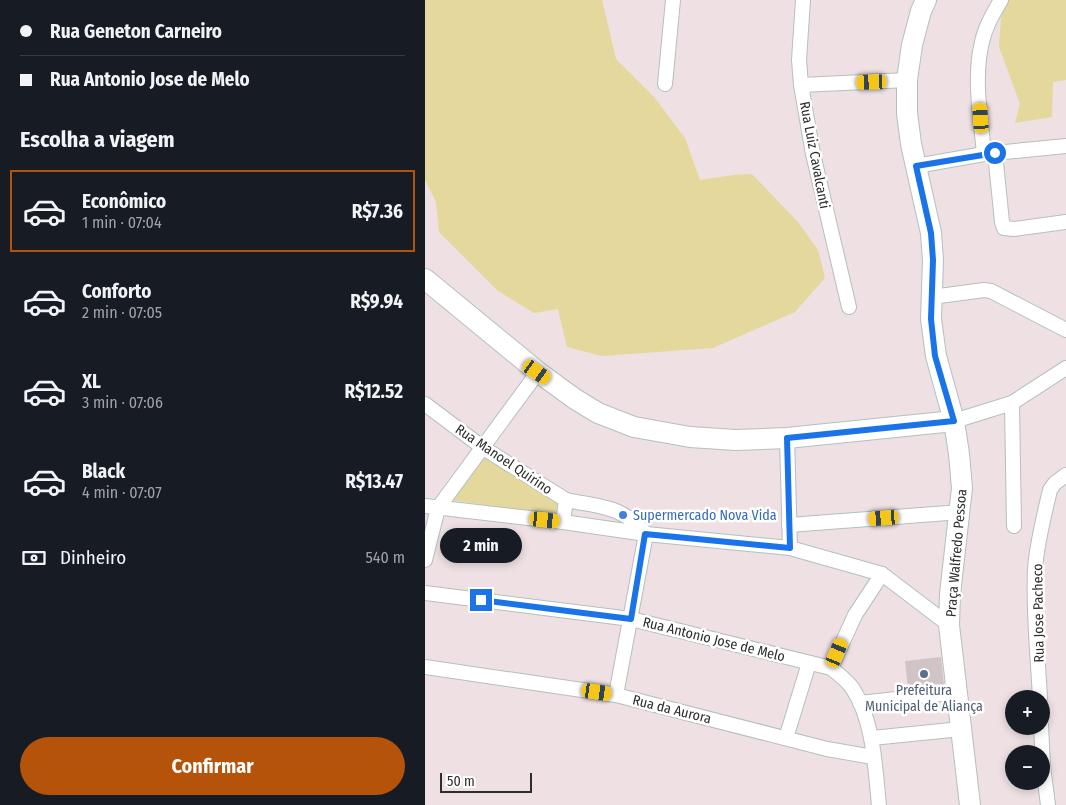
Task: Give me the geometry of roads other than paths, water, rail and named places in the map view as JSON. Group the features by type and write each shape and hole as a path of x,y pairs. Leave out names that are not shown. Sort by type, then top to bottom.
{"main road":[{"name":"Praça Walfredo Pessoa","path":"926,0 921,11 912,46 907,80 907,113 916,166 931,233 933,260 931,319 935,356 954,421 959,454 962,488 961,512 950,594 949,625 970,805"},
{"path":"425,280 537,372 597,413 634,427 690,437 736,440 787,438 954,421"}],"street":[{"path":"665,84 673,0"},
{"name":"Rua Luiz Cavalcanti","path":"803,0 799,60 801,85 813,154 849,307"},
{"path":"1001,0 986,28 979,61 979,83 1001,222 1004,228 1014,229 1066,222"},
{"path":"801,85 907,80"},
{"path":"916,166 990,153 1066,146"},
{"path":"932,297 984,290 991,291 1066,330"},
{"path":"954,421 1012,403 1066,368"},
{"path":"425,560 432,507 482,447 537,372"},
{"path":"1012,403 1014,526"},
{"name":"Rua Manoel Quirino","path":"425,404 482,447 567,500 563,522"},
{"path":"787,438 790,548"},
{"name":"Rua Jose Pacheco","path":"1040,690 1035,596 1036,559 1050,490 1055,483 1066,475"},
{"path":"567,500 615,510 631,518 645,534"},
{"path":"432,507 563,522 645,534 790,548 882,574 949,625"},
{"path":"789,525 961,512"},
{"path":"616,695 645,534"},
{"path":"831,668 855,615 882,574"},
{"name":"Rua Antonio Jose de Melo","path":"425,593 631,619 831,668 853,688 860,703 872,738 879,805"},
{"path":"786,738 809,663"},
{"name":"Rua da Aurora","path":"425,667 616,695 827,749 873,756"},
{"path":"860,703 958,692"},
{"path":"872,738 961,728"},
{"path":"1041,735 1048,805"}],"place":[{"name":"Supermercado Nova Vida","path":"623,515"},
{"name":"Prefeitura Municipal de Aliança","path":"924,674"}]}
